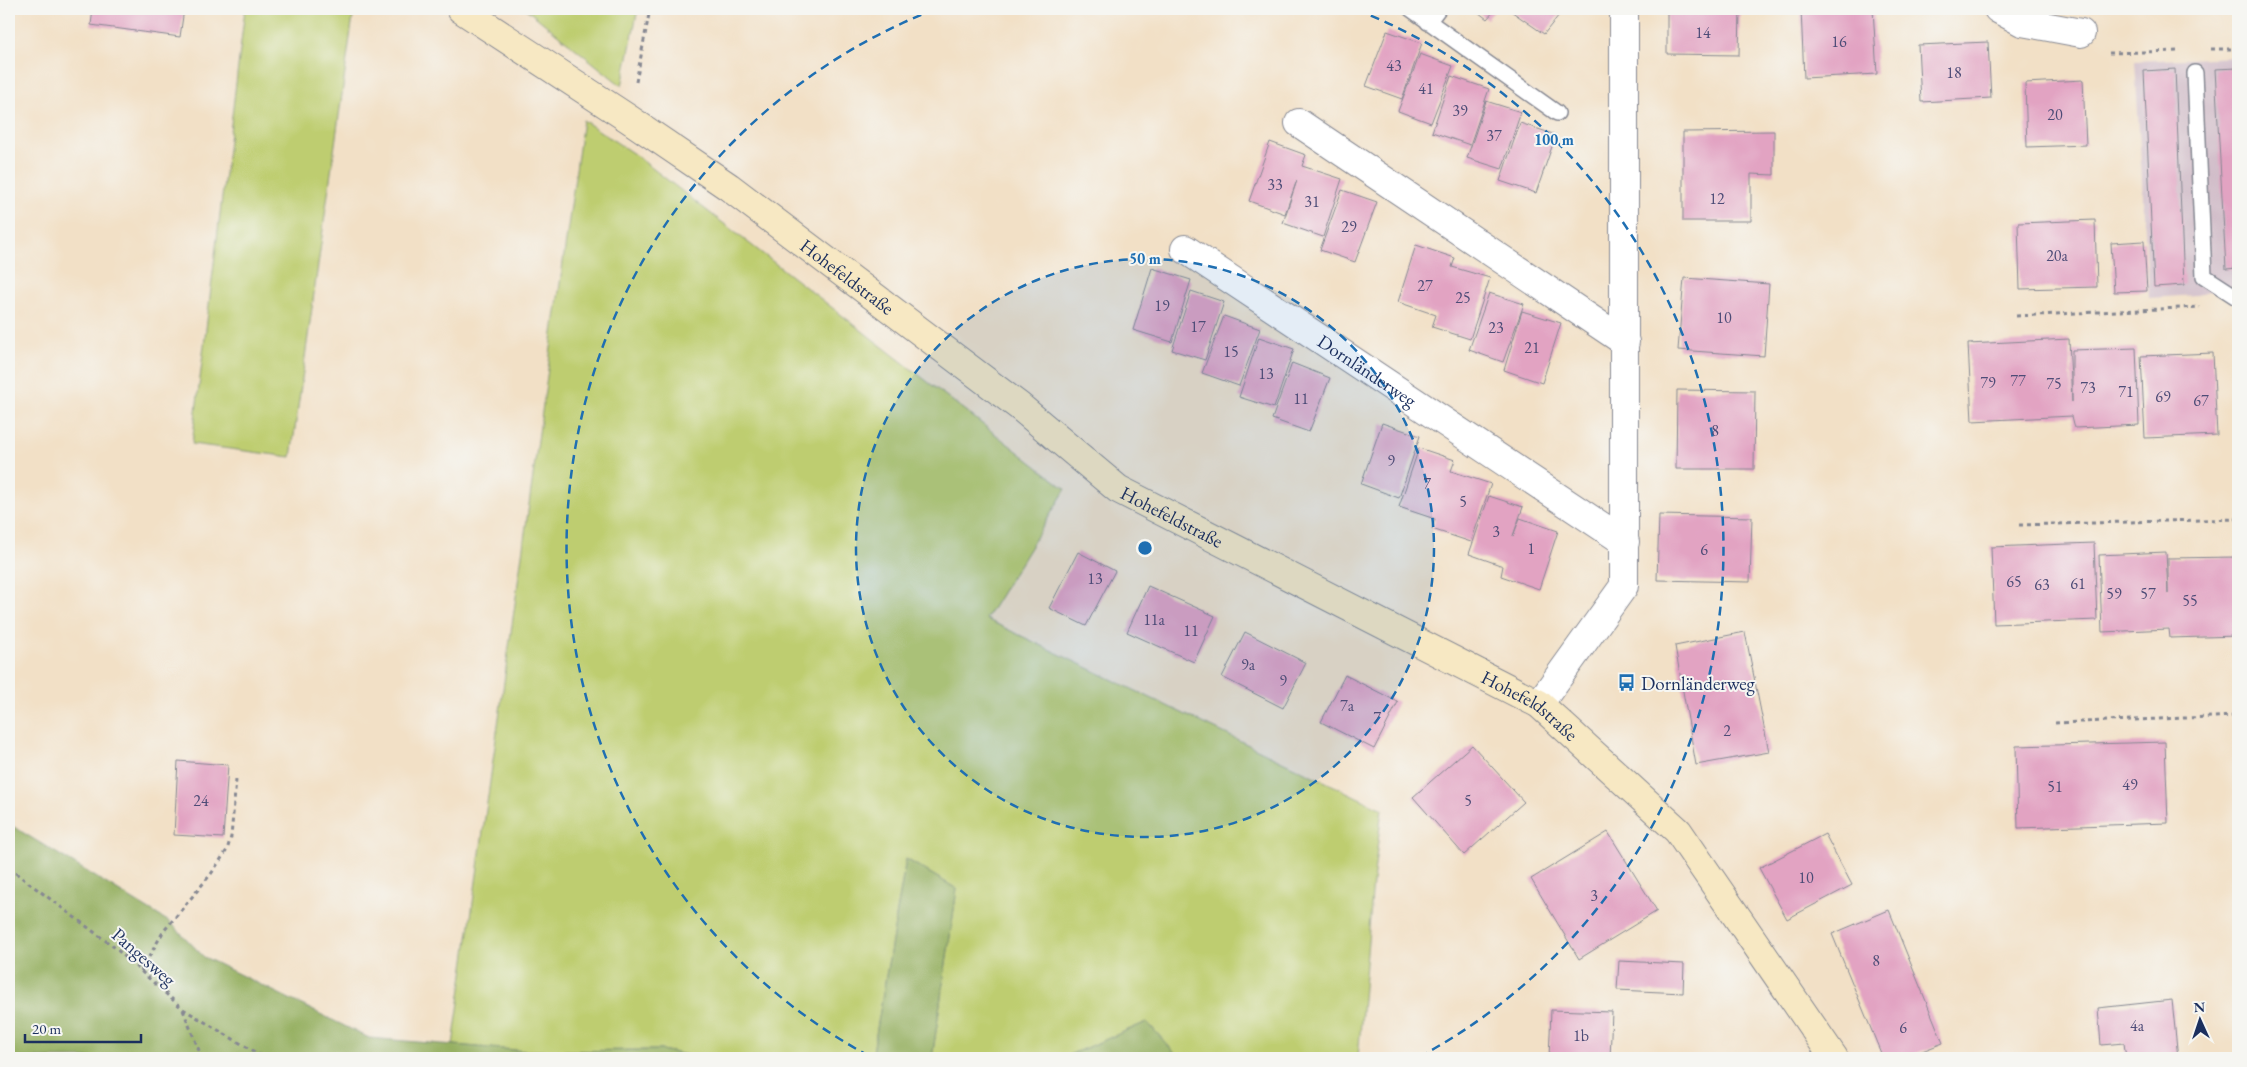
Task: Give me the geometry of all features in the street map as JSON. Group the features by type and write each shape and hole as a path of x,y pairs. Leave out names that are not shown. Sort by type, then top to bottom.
{"street":[{"name":"Hohefeldstraße","path":"461,9 629,118 729,187 1019,406 1118,489 1539,704 1678,831 1834,1058"},
{"path":"1539,704 1624,586 1624,9"},
{"path":"1998,9 2022,22 2081,33"},
{"path":"1299,123 1625,342"},
{"name":"Dornländerweg","path":"1185,249 1625,542"}],"lane":[{"path":"1411,9 1557,113"},
{"path":"1428,22 1438,9"},
{"path":"2195,73 2204,276 2238,298"}],"path":[{"path":"629,118 650,9"},
{"path":"2081,33 2106,53 2181,50"},
{"path":"2210,50 2238,49"},
{"path":"2016,316 2209,307"},
{"path":"2019,524 2238,519"},
{"path":"2055,723 2238,716"},
{"path":"140,971 163,932 211,874 227,850 231,837 236,780"},
{"name":"Pangesweg","path":"9,868 114,947 183,1009 266,1058"},
{"path":"183,1009 202,1058"}],"shaded area":[{"path":"2238,57 2238,285 2197,295 2149,298 2135,61"}],"green space":[{"path":"245,9 354,9 291,457 192,444"},
{"path":"526,9 638,9 622,86"},
{"path":"583,120 634,154 1066,489 986,619 1382,809 1373,882 1358,1058 1179,1058 1147,1022 1062,1058 932,1058 957,889 906,859 872,1058 700,1058 662,1050 527,1051 453,1045"},
{"path":"9,824 171,923 204,957 369,1038 527,1051 662,1050 700,1058 9,1058"},
{"path":"906,859 957,889 932,1058 872,1058"},
{"path":"1147,1022 1179,1058 1062,1058"}],"building":[{"path":"93,9 184,9 180,37 91,25"},
{"path":"1474,9 1496,9 1487,19"},
{"path":"1508,9 1559,9 1559,15 1544,34"},
{"path":"1667,9 1740,9 1739,55 1667,54"},
{"path":"1801,9 1873,9 1877,74 1804,78"},
{"path":"1387,31 1422,43 1402,99 1366,86"},
{"path":"1988,42 1991,98 1921,102 1918,45"},
{"path":"1420,54 1453,66 1431,123 1398,111"},
{"path":"2238,68 2238,268 2226,269 2215,69"},
{"path":"2175,69 2184,285 2154,287 2144,71"},
{"path":"1451,76 1489,89 1470,145 1432,132"},
{"path":"2083,80 2086,145 2027,147 2025,83"},
{"path":"1486,101 1521,112 1502,169 1467,158"},
{"path":"1520,123 1556,135 1536,193 1500,181"},
{"path":"1774,131 1774,175 1751,174 1751,221 1683,221 1683,132"},
{"path":"1270,142 1306,155 1302,166 1342,179 1323,237 1283,223 1297,180 1285,214 1249,201"},
{"path":"1342,190 1377,202 1355,262 1320,250"},
{"path":"2095,220 2097,287 2020,289 2018,223"},
{"path":"2144,241 2147,291 2114,292 2111,243"},
{"path":"1416,245 1455,258 1452,267 1490,278 1470,339 1432,327 1436,315 1398,302"},
{"path":"1152,268 1191,280 1172,342 1133,330"},
{"path":"1684,278 1769,284 1764,356 1678,350"},
{"path":"1191,291 1224,302 1205,360 1172,350"},
{"path":"1489,293 1524,304 1503,362 1469,350"},
{"path":"1522,311 1561,323 1542,383 1504,370"},
{"path":"1224,316 1260,329 1239,386 1202,373"},
{"path":"1259,337 1294,349 1274,408 1239,397"},
{"path":"2069,339 2072,402 2072,350 2136,348 2139,425 2075,428 2072,416 1972,421 1968,344"},
{"path":"2213,353 2217,435 2145,438 2141,356"},
{"path":"1292,363 1330,378 1309,432 1272,419"},
{"path":"1677,390 1755,391 1754,469 1676,469"},
{"path":"1382,423 1420,436 1399,498 1361,484"},
{"path":"1419,448 1455,460 1451,471 1491,484 1471,542 1432,529 1435,519 1399,507"},
{"path":"1489,496 1523,507 1513,536 1520,518 1558,531 1539,589 1501,576 1503,566 1469,554"},
{"path":"1659,515 1752,517 1750,582 1657,580"},
{"path":"2094,543 2097,620 1994,624 1991,547"},
{"path":"1078,552 1115,571 1086,626 1049,608"},
{"path":"2166,552 2168,594 2168,558 2237,557 2238,636 2170,638 2169,629 2102,632 2099,555"},
{"path":"1148,586 1215,616 1194,662 1127,632"},
{"path":"1245,632 1306,663 1283,708 1222,677"},
{"path":"1745,632 1769,752 1696,765 1675,646"},
{"path":"1345,675 1398,702 1374,749 1321,722"},
{"path":"2165,742 2168,823 2018,828 2016,746"},
{"path":"1472,745 1524,802 1464,855 1413,797"},
{"path":"178,761 228,765 223,838 174,835"},
{"path":"1608,832 1657,911 1579,959 1531,879"},
{"path":"1825,834 1852,885 1787,919 1759,868"},
{"path":"1889,910 1943,1043 1904,1058 1883,1058 1832,934"},
{"path":"1619,961 1684,964 1683,993 1617,990"},
{"path":"2172,1000 2178,1058 2126,1058 2124,1043 2101,1045 2098,1008"},
{"path":"1551,1010 1612,1012 1610,1058 1549,1058"}],"place":[{"name":"Dornländerweg","path":"1627,683"}]}
